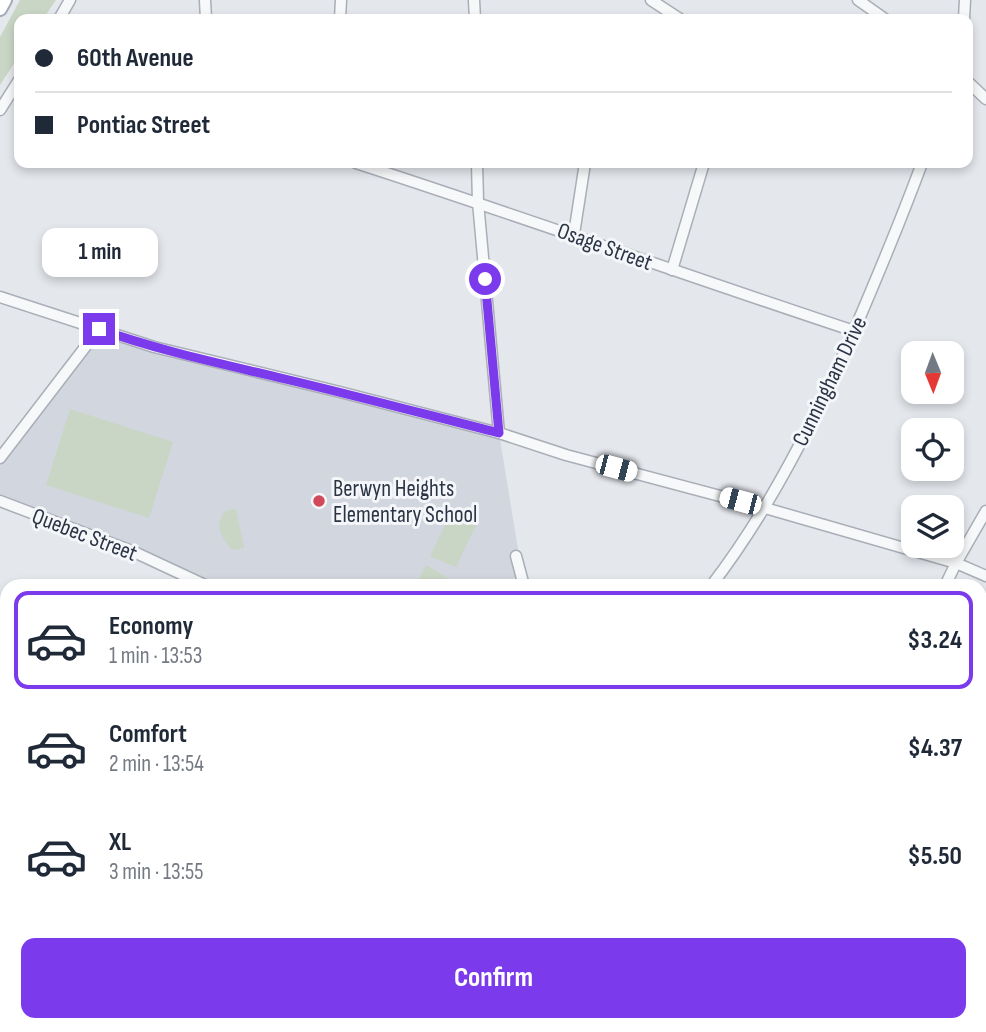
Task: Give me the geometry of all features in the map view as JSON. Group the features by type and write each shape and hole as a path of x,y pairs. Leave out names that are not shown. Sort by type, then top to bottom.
{"main road":[{"path":"0,9 5,0"}],"street":[{"path":"651,0 672,14"},
{"path":"858,0 878,14"},
{"path":"973,87 986,99"},
{"path":"0,110 14,88"},
{"name":"Osage Street","path":"372,168 574,234 672,271 854,331"},
{"path":"477,168 499,433"},
{"path":"574,234 584,168"},
{"path":"672,271 703,168"},
{"name":"Cunningham Drive","path":"716,579 739,550 765,508 821,404 884,264 920,168"},
{"path":"0,297 142,344 499,433 566,455 956,563 986,576"},
{"path":"0,458 99,329"},
{"name":"Quebec Street","path":"0,501 132,551 192,579"},
{"path":"948,579 986,510"},
{"path":"516,556 522,579"}],"shaded area":[{"path":"99,329 499,433 523,579 190,579 0,501 0,458"}],"green space":[{"path":"20,0 56,0 46,14 14,14 14,64 0,85 0,37"},
{"path":"70,409 173,442 149,518 46,485"},
{"path":"454,507 479,519 456,567 430,556"},
{"path":"236,509 244,548 233,550 222,537 220,521 225,511"},
{"path":"426,565 448,578 448,579 419,579"}],"place":[{"name":"Berwyn Heights Elementary School","path":"319,501"}],"route":[{"path":"99,329 202,360 499,433 485,279"}]}
